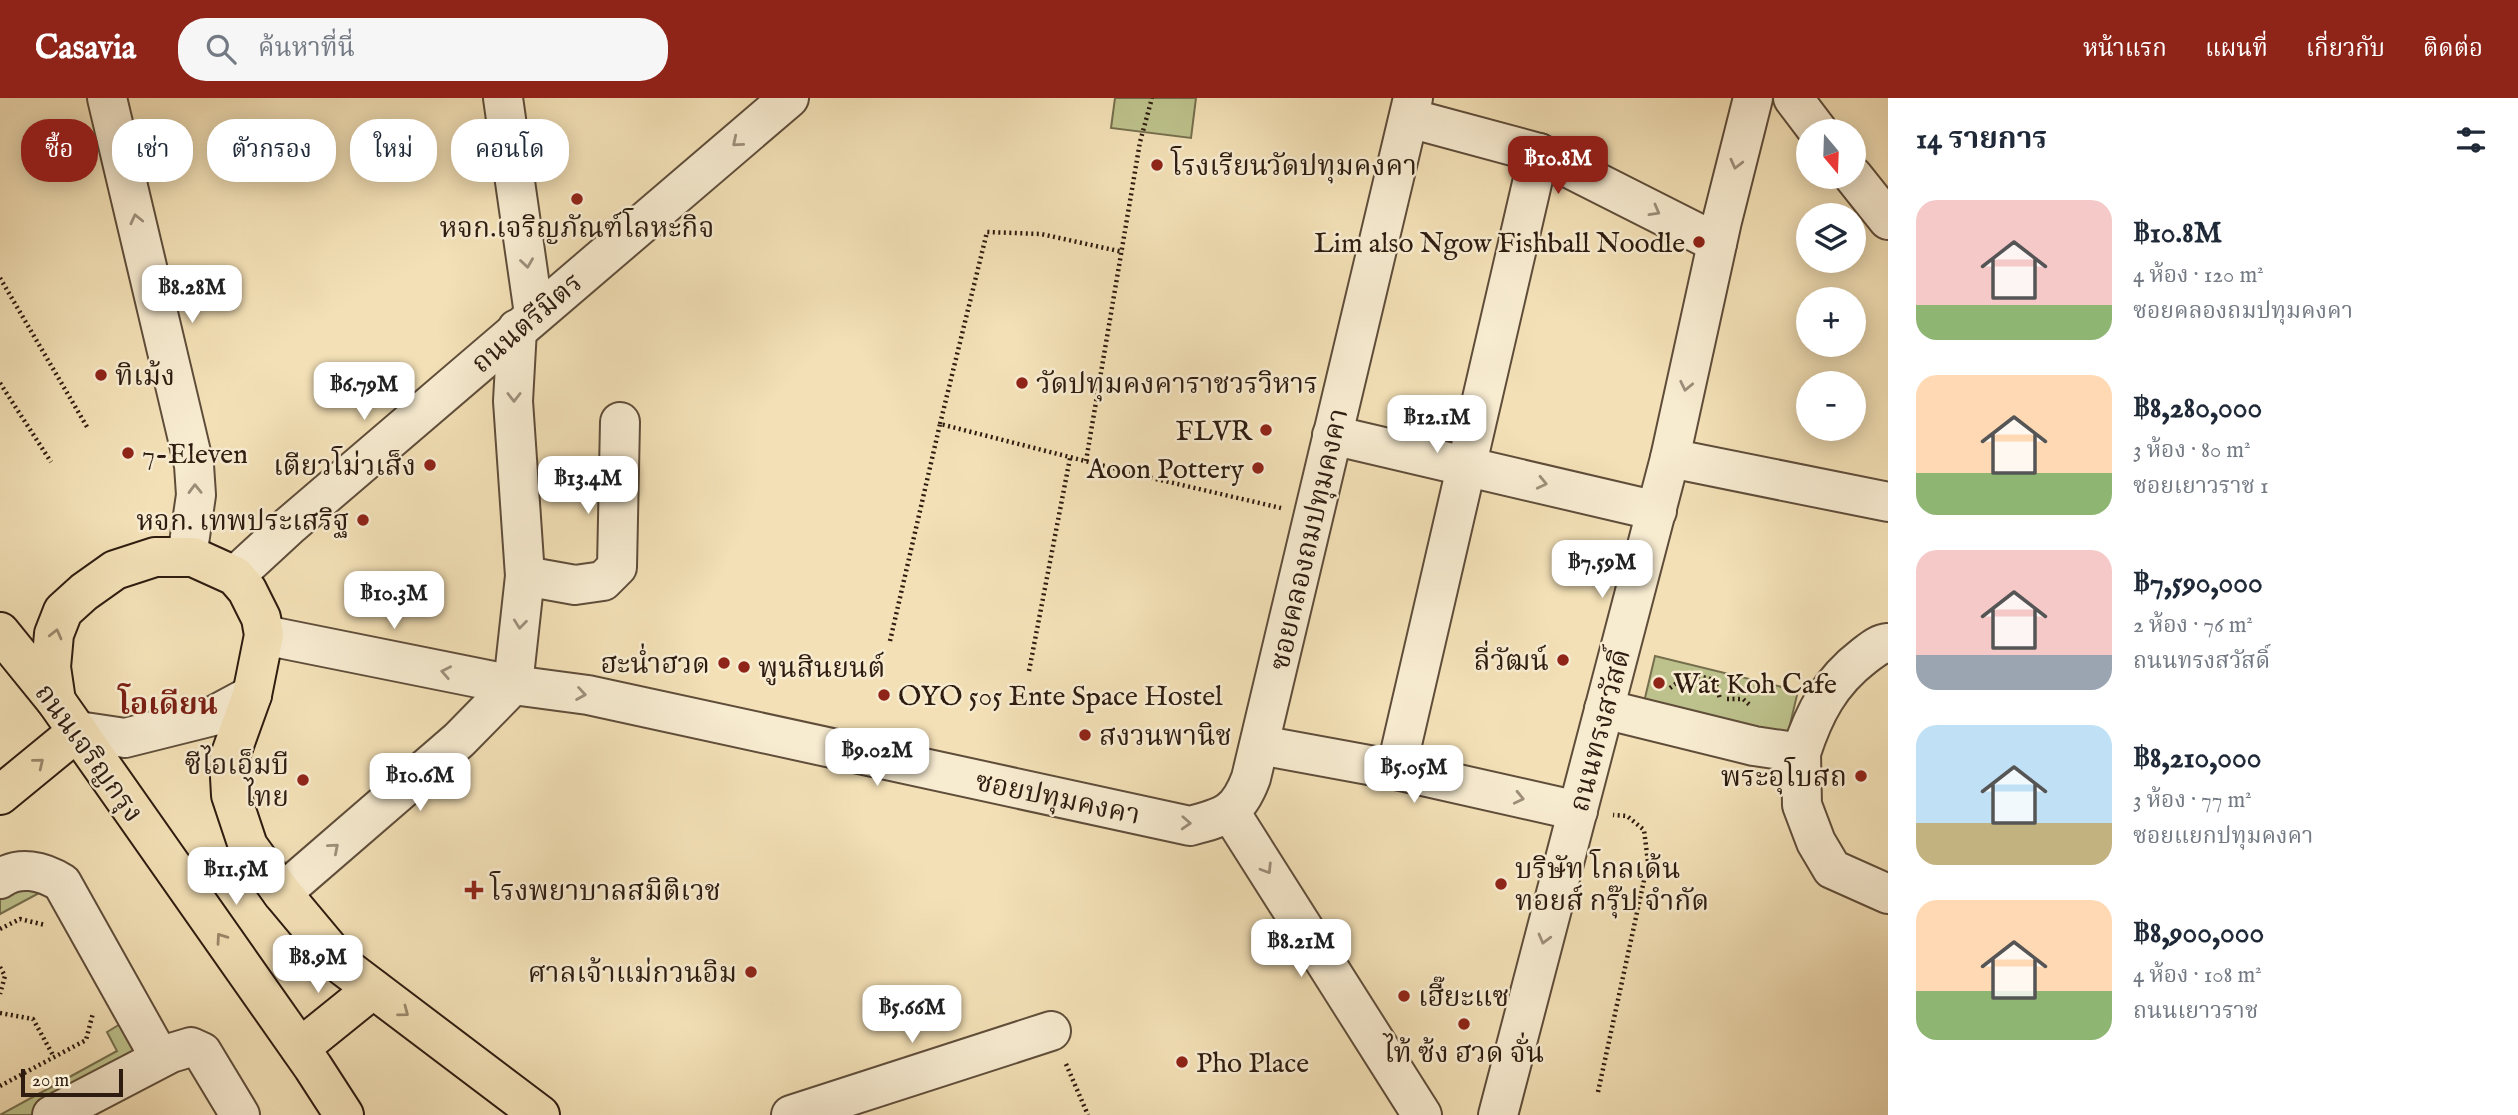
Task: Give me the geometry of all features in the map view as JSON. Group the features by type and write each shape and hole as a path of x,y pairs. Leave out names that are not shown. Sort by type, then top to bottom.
{"main road":[{"path":"0,795 67,716 51,667 54,634 64,611 84,592 115,570 155,557 193,557 234,576 247,590 261,618 264,635 252,695 229,758 232,795 248,846 282,894 343,966 540,1115"},
{"name":"ถนนเจริญกรุง","path":"0,632 67,716 344,1115"},
{"path":"300,1048 373,989"}],"street":[{"path":"107,98 194,464 196,495 187,557"},
{"path":"282,894 459,740 513,685 518,659 525,576 513,401 526,322 503,98"},
{"name":"ถนนตรีมิตร","path":"234,576 789,98"},
{"name":"ถนนทรงสวัสดิ์","path":"1498,1115 1657,511 1717,243 1753,98"},
{"path":"1793,98 1809,119"},
{"path":"1411,108 1539,153 1717,243"},
{"name":"ซอยคลองถมปทุมคงคา","path":"1230,812 1243,798 1260,745 1411,108"},
{"path":"1396,770 1539,153"},
{"path":"1863,189 1888,220"},
{"path":"525,576 575,584 603,582 617,567 620,422"},
{"path":"1332,435 1657,511"},
{"path":"1670,458 1888,502"},
{"name":"ซอยปทุมคงคา","path":"264,635 513,685 588,695 1190,826 1211,821 1230,812"},
{"path":"1888,643 1879,644 1843,672 1812,718 1801,753 1802,805 1816,842 1832,869 1888,894"},
{"path":"67,716 125,738 213,716 252,695"},
{"path":"1604,709 1754,746 1801,753"},
{"path":"1260,745 1396,770 1578,811"},
{"path":"1230,812 1422,1115"},
{"path":"0,879 13,872 24,871 50,876 62,883 160,1058"},
{"path":"791,1115 1051,1031"},
{"path":"52,1115 160,1058 191,1047 202,1052 240,1115"}],"path":[{"path":"1086,461 1123,252 1139,142 1152,98"},
{"path":"890,640 987,232 1041,234 1123,252"},
{"path":"0,278 87,427"},
{"path":"0,383 51,462"},
{"path":"940,424 1282,508"},
{"path":"1029,671 1070,458"},
{"path":"1578,811 1627,816 1644,830 1648,862 1598,1093"},
{"path":"0,929 20,919 54,928"},
{"path":"0,967 5,976 0,994"},
{"path":"0,1086 86,1040 96,1002"},
{"path":"0,1013 33,1019 54,1057"},
{"path":"1051,1031 1088,1115"}],"green space":[{"path":"1115,98 1196,98 1191,138 1111,128"},
{"path":"1655,656 1798,691 1787,737 1644,702"},
{"path":"54,885 0,914 0,887"},
{"path":"127,1020 141,1061 31,1115 0,1115 117,1051 107,1032"}],"place":[{"name":"โรงเรียนวัดปทุมคงคา","path":"1157,165"},
{"name":"หจก.เจริญภัณฑ์โลหะกิจ","path":"577,199"},
{"name":"Lim also Ngow Fishball Noodle","path":"1699,242"},
{"name":"ทิเม้ง","path":"101,375"},
{"name":"วัดปทุมคงคาราชวรวิหาร","path":"1022,383"},
{"name":"FLVR","path":"1266,430"},
{"name":"7-Eleven","path":"128,453"},
{"name":"เตียวโม่วเส็ง","path":"430,465"},
{"name":"Aoon Pottery","path":"1258,468"},
{"name":"หจก. เทพประเสริฐ","path":"363,520"},
{"name":"ลี่วัฒน์","path":"1563,660"},
{"name":"ฮะน่ำฮวด","path":"724,663"},
{"name":"พูนสินยนต์","path":"744,667"},
{"name":"Wat Koh Cafe","path":"1659,683"},
{"name":"OYO 505 Ente Space Hostel","path":"884,695"},
{"name":"สงวนพานิช","path":"1085,735"},
{"name":"พระอุโบสถ","path":"1861,776"},
{"name":"ซีไอเอ็มบี ไทย","path":"303,780"},
{"name":"บริษัท โกลเด้น ทอยส์ กรุ๊ป จำกัด","path":"1501,884"},
{"name":"โรงพยาบาลสมิติเวช","path":"474,890"},
{"name":"ศาลเจ้าแม่กวนอิม","path":"751,972"},
{"name":"เฮี๊ยะแซ","path":"1404,996"},
{"name":"ไท้ ซ้ง ฮวด จั่น","path":"1464,1024"},
{"name":"Pho Place","path":"1182,1062"}],"district":[{"name":"โอเดียน","path":"168,704"}]}
